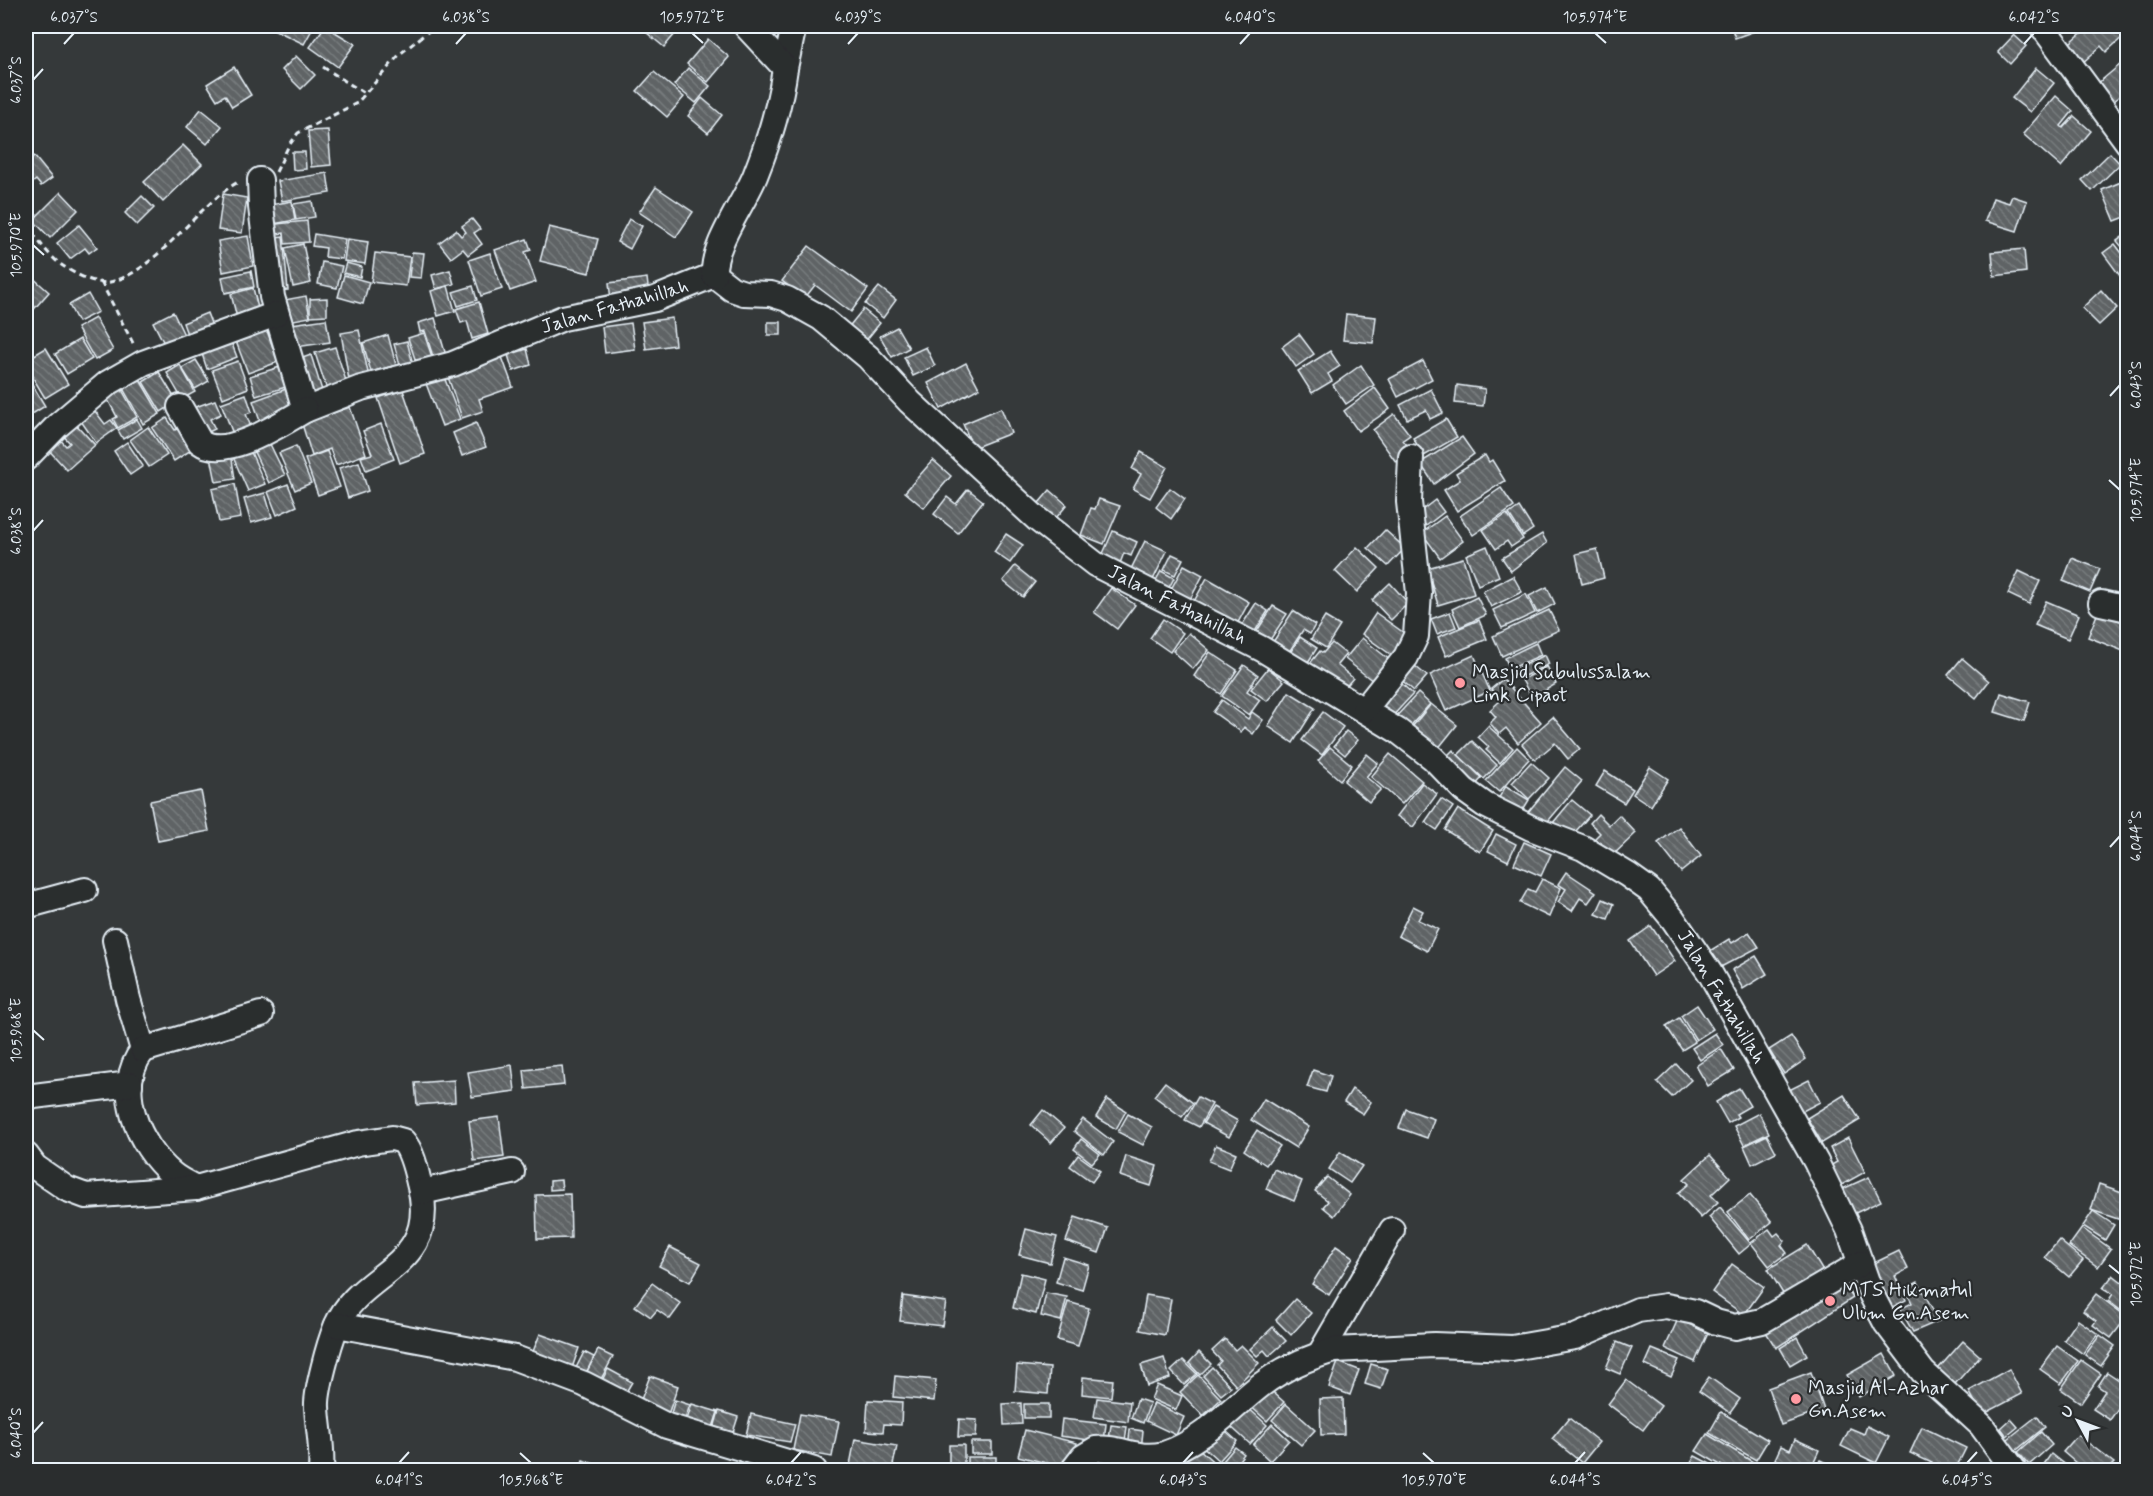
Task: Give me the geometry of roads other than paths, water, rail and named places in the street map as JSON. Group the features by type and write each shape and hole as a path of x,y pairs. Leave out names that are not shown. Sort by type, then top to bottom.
{"street":[{"path":"746,26 785,68"},
{"path":"714,275 717,251 750,186 769,139 781,96 794,26"},
{"path":"2042,26 2127,143"},
{"path":"260,180 267,272 276,314 305,410"},
{"name":"Jalan Fathahillah","path":"180,407 200,442 216,448 254,437 305,410 361,388 453,364 563,318 655,299 714,275 732,289 744,293 771,294 821,318 868,357 910,402 1037,519 1095,564 1262,649 1416,744 1464,790 1485,805 1598,855 1648,890 1693,945 1725,998 1815,1162 1849,1230 1872,1296 1886,1323 1923,1372 1981,1425 2014,1470"},
{"path":"26,458 57,426 108,383 143,363 276,314"},
{"path":"1364,710 1406,657 1416,636 1419,593 1409,502 1411,457"},
{"path":"2101,603 2127,609"},
{"path":"26,906 85,890"},
{"path":"115,940 128,999 143,1050"},
{"path":"196,1188 172,1175 147,1144 131,1109 130,1084 135,1060 143,1050 261,1014"},
{"path":"26,1097 130,1084"},
{"path":"26,1155 35,1167 67,1189 86,1196 196,1188 358,1143 392,1138 407,1145 422,1192 422,1214 415,1244 406,1256 354,1301 337,1325 316,1405 323,1449 321,1470"},
{"path":"422,1192 512,1172"},
{"path":"1320,1354 1392,1230"},
{"path":"1073,1470 1083,1457 1096,1449 1143,1457 1179,1448 1221,1420 1263,1384 1320,1354 1335,1350 1434,1345 1512,1348 1575,1336 1638,1311 1666,1306 1695,1312 1726,1325 1744,1327 1762,1322 1861,1263"},
{"path":"337,1325 515,1358 584,1384 667,1426 814,1470"}],"place":[{"name":"Masjid Subulussalam Link Cipaot","path":"1460,683"},
{"name":"MTS Hikmatul Ulum Gn.Asem","path":"1830,1301"},
{"name":"Masjid Al-Azhar Gn.Asem","path":"1796,1399"}]}
